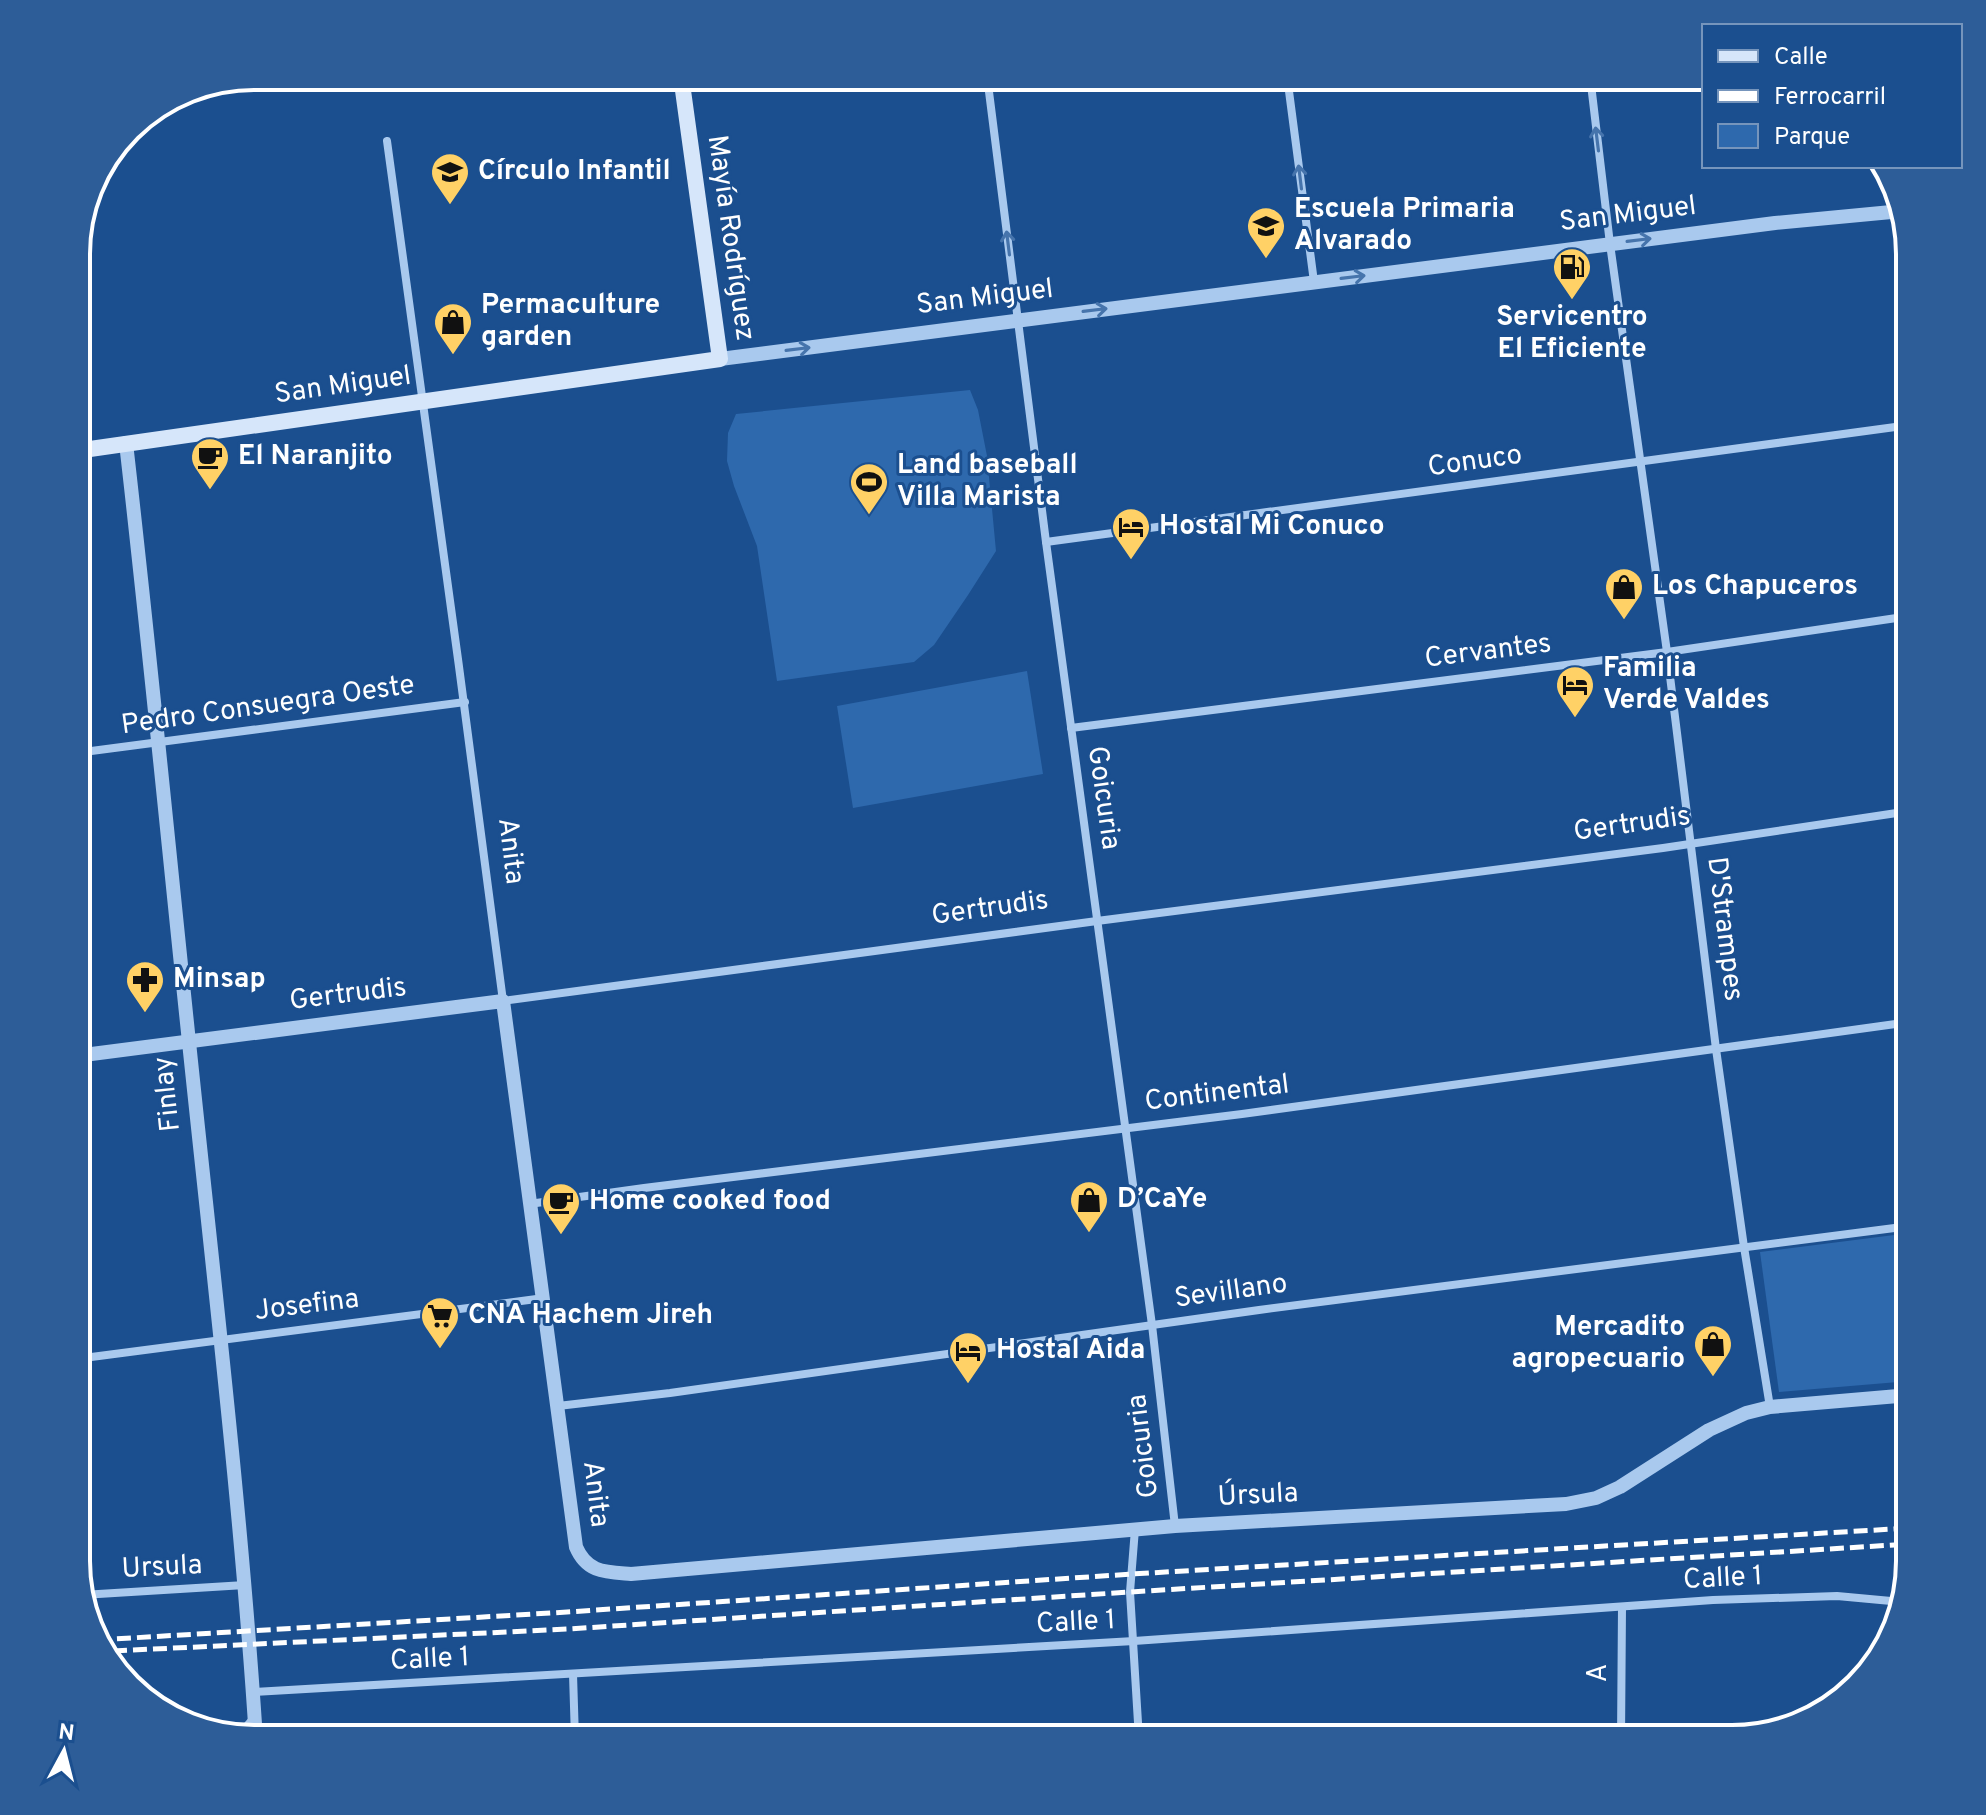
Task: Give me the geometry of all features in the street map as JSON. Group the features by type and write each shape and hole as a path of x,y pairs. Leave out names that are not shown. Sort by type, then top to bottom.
{"main road":[{"name":"Mayía Rodríguez","path":"683,90 720,359"},
{"name":"San Miguel","path":"90,449 720,359"}],"street":[{"name":"Goicuria","path":"989,90 1046,542 1152,1325 1175,1526"},
{"path":"1289,90 1314,282"},
{"name":"D'Strampes","path":"1592,90 1667,652 1716,1049 1770,1407"},
{"name":"Anita","path":"387,141 465,702 576,1547 587,1565"},
{"name":"San Miguel","path":"720,359 1775,223 1890,212"},
{"name":"Conuco","path":"1046,542 1896,427"},
{"name":"Finlay","path":"126,443 221,1339 255,1725"},
{"name":"Cervantes","path":"1071,728 1667,652 1896,618"},
{"name":"Pedro Consuegra Oeste","path":"90,751 465,702"},
{"name":"Gertrudis","path":"90,1054 1691,844 1896,813"},
{"name":"Continental","path":"529,1204 1242,1114 1896,1024"},
{"name":"Sevillano","path":"558,1406 1896,1228"},
{"name":"Josefina","path":"90,1357 544,1298"},
{"name":"Úrsula","path":"587,1565 603,1572 631,1574 1135,1529 1550,1505 1596,1498 1620,1487 1732,1418 1770,1407 1896,1396"},
{"path":"1135,1529 1130,1592 1138,1725"},
{"name":"Ursula","path":"93,1594 245,1585"},
{"name":"Calle 1","path":"253,1692 1134,1641 1713,1600 1837,1596 1891,1601"},
{"name":"A","path":"1621,1725 1622,1607"},
{"path":"573,1674 575,1725"},
{"path":"248,1725 255,1717"}],"green space":[{"name":"Land baseball Villa Marista","path":"970,390 978,410 987,456 996,551 968,595 934,645 914,662 777,681 757,546 727,461 728,433 736,414"},
{"path":"1027,671 1043,774 853,808 837,706"},
{"path":"1896,1235 1896,1382 1779,1392 1760,1252"}],"railway":[{"path":"110,1639 1896,1529"},
{"path":"117,1651 568,1629 1896,1545"}],"place":[{"name":"Círculo Infantil","path":"450,206"},
{"name":"Escuela Primaria Alvarado","path":"1266,260"},
{"name":"Servicentro El Eficiente","path":"1572,301"},
{"name":"Permaculture garden","path":"453,356"},
{"name":"El Naranjito","path":"210,491"},
{"name":"Land baseball Villa Marista","path":"869,516"},
{"name":"Hostal Mi Conuco","path":"1131,561"},
{"name":"Los Chapuceros","path":"1624,621"},
{"name":"Familia Verde Valdes","path":"1575,719"},
{"name":"Minsap","path":"145,1014"},
{"name":"D’CaYe","path":"1089,1234"},
{"name":"Home cooked food","path":"561,1236"},
{"name":"CNA Hachem Jireh","path":"440,1350"},
{"name":"Mercadito agropecuario","path":"1713,1378"},
{"name":"Hostal Aida","path":"968,1385"}]}
